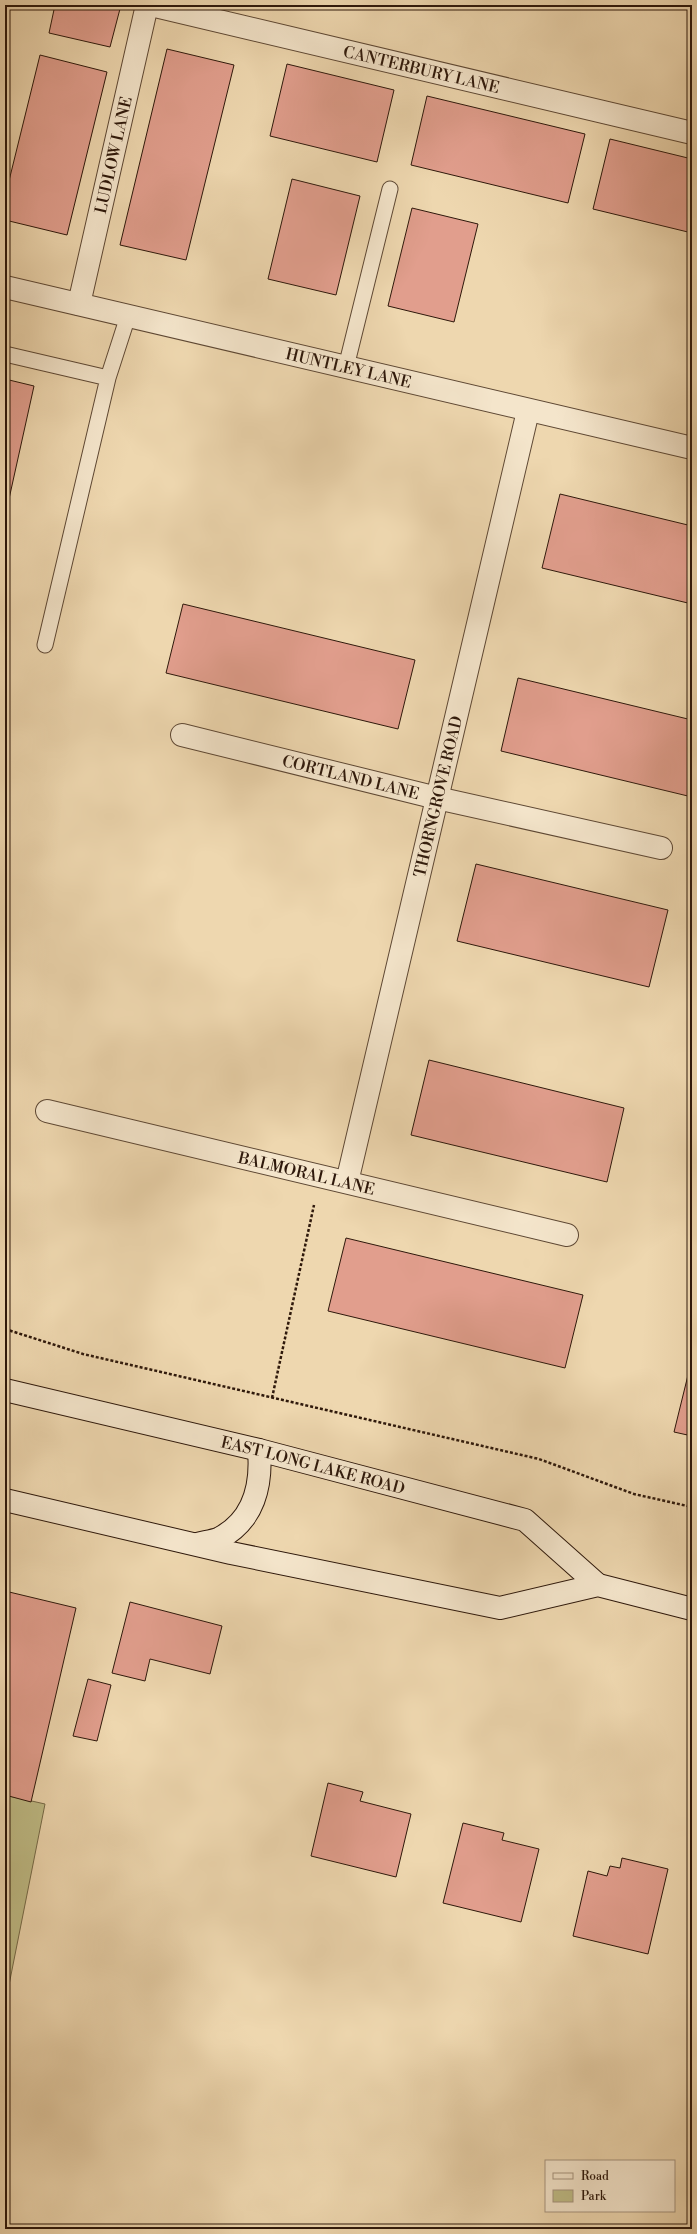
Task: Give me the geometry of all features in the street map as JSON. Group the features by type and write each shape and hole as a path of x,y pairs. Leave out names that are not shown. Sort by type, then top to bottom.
{"street":[{"name":"LUDLOW LANE","path":"78,304 147,5"},
{"name":"CANTERBURY LANE","path":"151,5 692,133"},
{"name":"HUNTLEY LANE","path":"5,287 528,411 692,448"},
{"name":"THORNGROVE ROAD","path":"347,1182 528,411"},
{"name":"CORTLAND LANE","path":"182,735 437,798 661,848"},
{"name":"BALMORAL LANE","path":"47,1110 567,1235"},
{"name":"EAST LONG LAKE ROAD","path":"5,1390 259,1450 525,1520 598,1585 692,1609"},
{"path":"195,1544 219,1538 234,1529 244,1517 254,1502 259,1484 259,1450"},
{"name":"EAST LONG LAKE ROAD","path":"5,1500 195,1544 500,1608 598,1585"}],"lane":[{"path":"346,367 390,190"},
{"path":"45,646 108,378 128,316"},
{"path":"5,354 108,378"}],"path":[{"path":"272,1398 321,1176"},
{"path":"5,1329 84,1354 539,1459 634,1494 692,1507"}],"green space":[{"path":"5,1795 45,1804 5,2005"}],"building":[{"path":"55,5 121,5 110,47 49,33"},
{"path":"167,49 234,65 186,260 120,245"},
{"path":"40,55 107,72 67,235 5,220 5,197"},
{"path":"287,64 394,90 377,162 270,136"},
{"path":"427,96 585,134 568,203 411,165"},
{"path":"610,139 692,159 692,233 593,209"},
{"path":"292,179 360,196 336,295 268,279"},
{"path":"412,208 478,224 454,322 388,306"},
{"path":"5,379 34,386 5,517"},
{"path":"560,494 692,526 692,604 542,568"},
{"path":"183,604 415,660 398,729 166,673"},
{"path":"518,678 692,720 692,797 501,751"},
{"path":"476,864 668,910 649,987 457,941"},
{"path":"429,1060 624,1108 607,1182 411,1135"},
{"path":"346,1238 583,1295 565,1368 328,1311"},
{"path":"689,1371 692,1372 692,1436 674,1432"},
{"path":"5,1591 76,1608 31,1802 5,1795"},
{"path":"130,1602 222,1626 210,1674 150,1659 145,1681 112,1673"},
{"path":"88,1679 111,1685 97,1741 73,1736"},
{"path":"328,1783 363,1792 360,1801 411,1814 396,1877 311,1856"},
{"path":"463,1823 504,1833 502,1840 539,1849 521,1922 443,1903"},
{"path":"622,1858 668,1869 648,1954 573,1936 588,1871 607,1876 610,1866 620,1868"}]}
